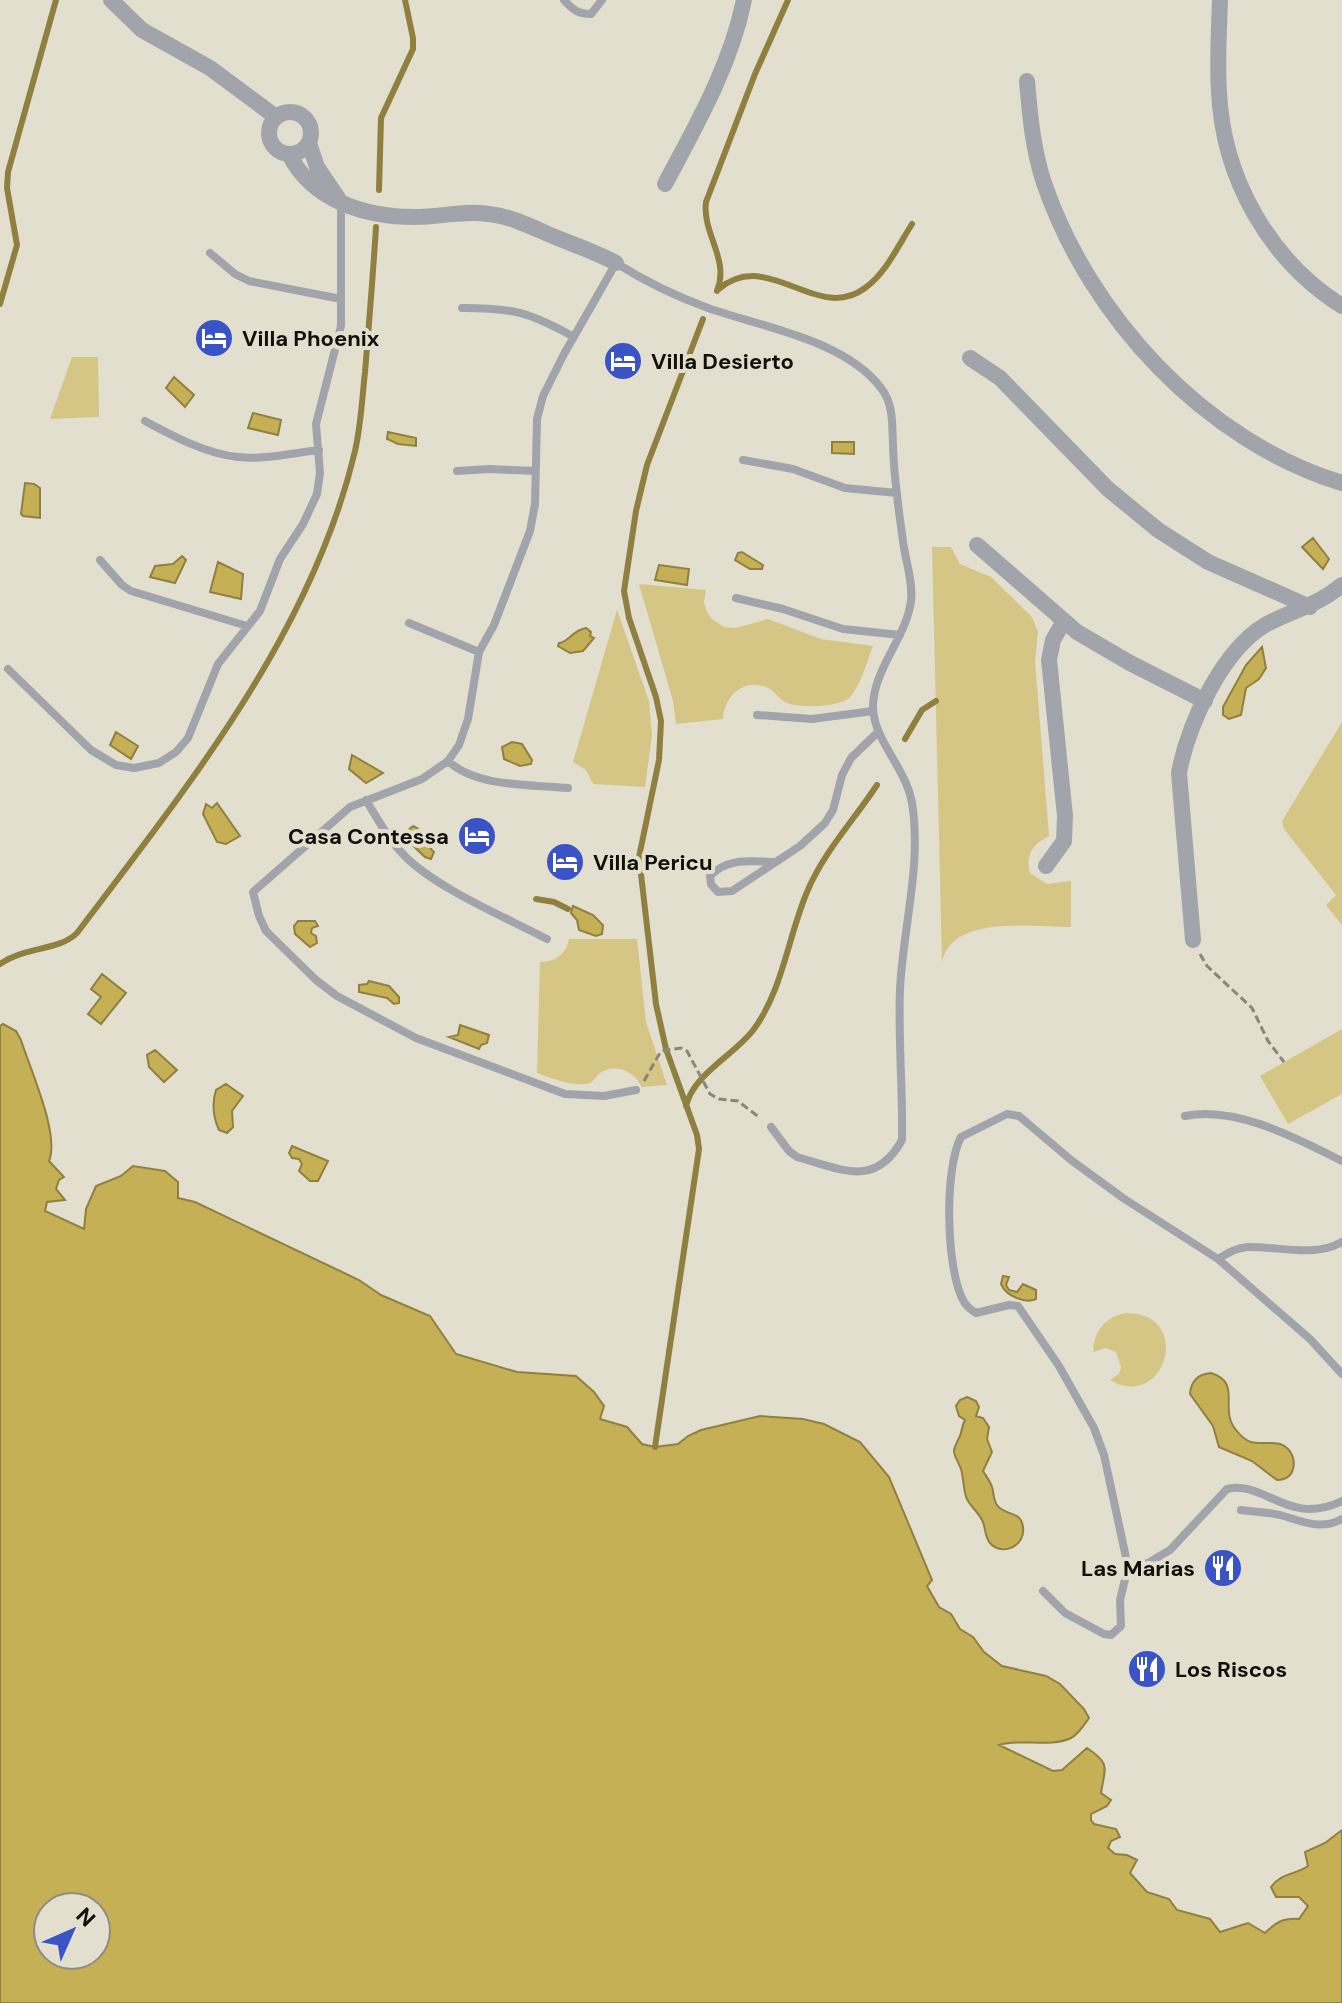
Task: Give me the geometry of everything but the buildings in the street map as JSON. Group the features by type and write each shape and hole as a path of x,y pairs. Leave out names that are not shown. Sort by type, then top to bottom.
{"street":[{"path":"111,0 142,30 210,68 276,117"},
{"path":"665,184 729,56 744,0"},
{"path":"1220,0 1219,93 1224,136 1234,172 1268,235 1303,276 1342,306"},
{"path":"1027,81 1034,145 1044,180 1067,238 1107,306 1156,363 1219,419 1286,461 1342,483"},
{"path":"341,203 317,167 309,143 310,128 302,116 289,112 276,117 269,130 271,144 289,154 306,181 341,203 371,213 393,216 490,214 587,247 616,263"},
{"path":"289,154 302,150 309,143"},
{"path":"970,358 996,374 1108,489 1158,530 1208,562 1310,607"},
{"path":"977,545 1064,621 1108,650 1205,701"},
{"path":"1193,940 1179,773 1189,737 1205,701 1233,654 1247,639 1274,620 1310,607 1342,585"},
{"path":"1046,866 1064,841 1065,816 1049,660 1053,640 1064,621"}],"lane":[{"path":"564,0 582,14 591,14 602,0"},
{"path":"8,669 102,758 128,768 146,767 165,760 188,738 218,664 260,611 280,559 303,524 317,494 320,473 316,424 319,404 338,345 341,203"},
{"path":"210,253 235,274 249,281 341,299"},
{"path":"636,1090 604,1096 565,1094 430,1044 330,991 266,931 253,892 343,813 366,800 422,779 448,761 459,745 466,727 479,652 494,625 530,531 535,504 537,419 543,396 616,263 651,285 829,350 859,366 883,390 892,417 897,493 911,600 900,635 880,679 873,711 878,732 906,779 912,803 915,840 900,988 902,1140 892,1157 875,1170 863,1172 797,1157 771,1127"},
{"path":"462,308 502,308 536,316 574,337"},
{"path":"145,421 180,439 236,457 319,450"},
{"path":"743,460 793,469 845,488 897,493"},
{"path":"457,471 535,471"},
{"path":"100,560 131,591 247,626"},
{"path":"736,598 783,609 843,629 900,635"},
{"path":"409,623 479,652"},
{"path":"757,715 812,719 873,711"},
{"path":"773,862 733,862 718,867 710,876 711,884 718,892 732,891 800,846 825,823 833,810 842,775 851,758 878,732"},
{"path":"448,761 460,771 480,778 568,788"},
{"path":"366,800 382,828 402,853 427,875 547,939"},
{"path":"1185,1116 1206,1112 1230,1116 1267,1128 1342,1161"},
{"path":"1043,1591 1065,1613 1111,1635 1121,1626 1120,1600 1128,1567 1099,1442 1059,1366 1018,1306 1009,1305 976,1313 962,1299 953,1260 950,1212 950,1174 961,1137 1007,1114 1019,1116 1123,1198 1218,1259 1310,1339 1342,1374"},
{"path":"1218,1259 1246,1247 1312,1250 1342,1242"},
{"path":"1128,1567 1148,1563 1170,1550 1227,1489 1246,1488 1281,1504 1302,1509 1321,1509 1342,1501"},
{"path":"1241,1510 1278,1515 1315,1526 1329,1526 1342,1519"}],"path":[{"path":"1193,940 1207,966 1252,1008 1268,1041 1284,1062"},
{"path":"636,1090 661,1051 681,1048 687,1051 714,1097 738,1101 771,1127"}],"shaded area":[{"path":"72,357 98,357 99,417 50,419"},
{"path":"174,377 194,395 185,407 166,388"},
{"path":"253,413 281,420 278,435 248,428"},
{"path":"388,432 416,438 416,446 387,439"},
{"path":"832,442 854,442 854,454 832,453"},
{"path":"25,483 40,488 40,518 21,514"},
{"path":"1313,538 1329,559 1323,569 1302,547"},
{"path":"932,547 951,547 960,564 991,577 1032,617 1038,632 1035,661 1049,836 1032,851 1029,867 1030,873 1047,884 1071,881 1071,927 1017,925 978,930 961,936 949,947 942,962"},
{"path":"742,552 763,565 762,569 750,569 735,560"},
{"path":"182,556 186,560 175,583 150,577 155,566 173,564"},
{"path":"218,562 243,574 241,599 210,592"},
{"path":"659,565 689,569 687,585 655,580"},
{"path":"639,584 706,590 704,602 707,612 724,627 736,628 768,619 821,639 873,646 857,686 850,697 839,703 822,706 790,704 770,689 745,686 727,702 723,719 676,724 673,701"},
{"path":"617,610 649,701 652,736 645,787 593,784 586,770 573,762"},
{"path":"586,628 594,638 583,651 570,653 558,646 577,631"},
{"path":"1262,647 1266,668 1259,679 1246,688 1241,715 1229,719 1223,715 1223,707 1246,665"},
{"path":"1342,722 1342,925 1326,905 1336,895 1284,829 1282,821"},
{"path":"116,732 138,746 131,759 110,745"},
{"path":"512,742 522,744 532,760 531,764 520,766 504,759 502,747"},
{"path":"352,755 383,773 366,783 349,769"},
{"path":"217,803 240,836 226,844 217,842 203,814 206,804 212,808"},
{"path":"413,826 434,852 431,859 406,839 407,831"},
{"path":"573,906 593,915 603,925 602,934 596,936 579,930 577,920 571,913"},
{"path":"298,921 315,921 318,926 312,928 311,933 316,936 317,943 310,947 295,934 294,926"},
{"path":"569,939 637,939 646,1022 667,1085 642,1087 629,1073 618,1069 606,1070 586,1084 567,1083 537,1073 540,962 559,956"},
{"path":"102,974 126,993 101,1024 88,1014 101,997 91,989"},
{"path":"369,981 389,986 399,997 399,1003 359,992 359,985"},
{"path":"3,1024 16,1031 21,1040 51,1135 49,1161 64,1177 59,1180 56,1189 65,1200 47,1202 45,1211 84,1229 86,1209 96,1186 121,1176 133,1166 165,1171 178,1182 178,1198 195,1202 359,1280 381,1295 430,1316 456,1354 517,1372 576,1376 604,1406 600,1419 627,1427 642,1444 655,1447 678,1444 701,1430 760,1416 824,1424 860,1442 889,1477 932,1580 927,1586 939,1607 951,1614 960,1629 973,1637 984,1652 1002,1666 1046,1676 1060,1684 1089,1718 1076,1735 1063,1741 999,1745 1053,1771 1062,1770 1087,1748 1100,1758 1105,1772 1101,1793 1111,1800 1107,1806 1091,1814 1091,1820 1094,1824 1116,1829 1120,1837 1111,1841 1108,1848 1115,1854 1137,1860 1130,1873 1147,1892 1169,1899 1177,1910 1210,1919 1220,1932 1248,1923 1265,1933 1280,1922 1299,1919 1308,1906 1299,1897 1276,1897 1271,1887 1279,1879 1308,1866 1305,1852 1325,1843 1342,1830 1342,2003 0,2003 0,1026"},
{"path":"460,1025 489,1035 487,1043 479,1049 449,1037 458,1035"},
{"path":"1342,1029 1342,1094 1288,1124 1260,1076"},
{"path":"155,1050 177,1070 164,1082 149,1067 147,1055"},
{"path":"226,1084 243,1096 232,1111 233,1127 227,1133 219,1130 214,1105 216,1090"},
{"path":"292,1146 328,1161 318,1181 310,1181 299,1171 302,1164 289,1153"},
{"path":"1003,1276 1009,1277 1006,1285 1009,1290 1017,1292 1023,1284 1036,1290 1036,1299 1021,1300 1011,1295 1001,1284"},
{"path":"1126,1313 1147,1317 1160,1328 1166,1342 1158,1373 1146,1383 1130,1387 1110,1380 1119,1374 1121,1367 1116,1352 1106,1348 1093,1352 1102,1326"},
{"path":"1211,1373 1226,1383 1231,1422 1241,1435 1251,1442 1283,1445 1291,1453 1294,1467 1288,1477 1277,1480 1252,1461 1219,1447 1213,1426 1190,1394 1196,1379"},
{"path":"967,1397 976,1401 979,1407 976,1416 983,1418 989,1427 987,1439 992,1452 983,1471 996,1503 1022,1522 1021,1539 1007,1549 995,1547 988,1540 982,1520 967,1499 954,1453 965,1420 959,1416 956,1406"}],"waterway":[{"path":"0,304 17,245 7,188 8,172 56,0"},
{"path":"379,190 381,118 413,49 405,0"},
{"path":"717,291 720,268 708,225 706,202 755,74 788,0"},
{"path":"719,289 737,278 756,276 811,293 847,297 865,288 879,275 912,224"},
{"path":"0,964 20,954 61,943 77,933 202,764 277,645 309,582 335,518 355,451 365,372 376,227"},
{"path":"655,1447 699,1149 697,1135 666,1049 656,1004 639,857 659,760 661,721 629,618 624,591 636,511 647,465 703,319"},
{"path":"905,739 922,710 936,701"},
{"path":"686,1106 697,1084 746,1038 764,1013 779,980 800,909 814,878 830,850 877,785"},
{"path":"536,899 554,902 568,909"}],"place":[{"name":"Villa Phoenix","path":"214,338"},
{"name":"Villa Desierto","path":"623,361"},
{"name":"Casa Contessa","path":"477,836"},
{"name":"Villa Pericu","path":"565,862"},
{"name":"Las Marias","path":"1223,1568"},
{"name":"Los Riscos","path":"1147,1669"}]}
